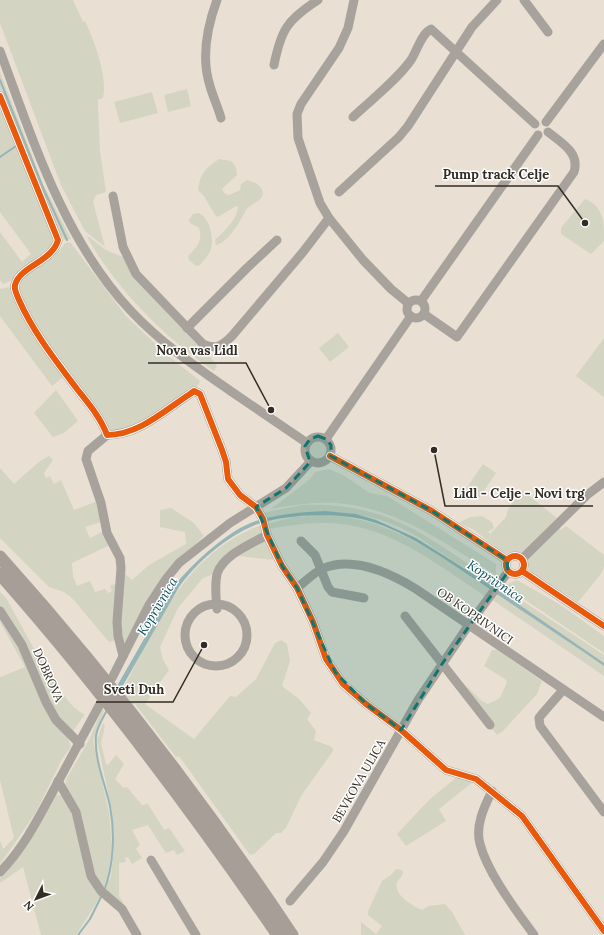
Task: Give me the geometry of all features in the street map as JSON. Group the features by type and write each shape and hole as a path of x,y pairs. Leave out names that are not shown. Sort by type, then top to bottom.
{"highway":[{"path":"0,557 68,636 96,679"},
{"path":"0,574 96,679 236,854 292,935"},
{"path":"122,712 227,860 278,935"}],"street":[{"path":"217,0 208,33 207,67 209,84 221,118"},
{"path":"274,65 280,39 284,30 295,18 318,0"},
{"path":"354,0 348,28 339,48 301,104 298,114 298,138 320,203 329,218 379,278 408,303"},
{"path":"339,192 399,137 408,126 472,27 497,0"},
{"path":"524,0 548,32"},
{"path":"353,117 399,75 415,53 426,31 431,29 535,124 535,131 538,135"},
{"path":"546,122 604,44"},
{"path":"0,51 38,151 58,198 78,236 114,291 131,311 178,355 307,443"},
{"path":"0,96 58,240 52,253 21,276 15,286 15,291 27,319 90,406 105,428 107,435"},
{"path":"535,124 539,121 546,122"},
{"path":"538,135 543,136 548,132 549,125 546,122"},
{"path":"424,314 457,337 574,172 577,163 574,156 548,132"},
{"path":"421,301 538,135"},
{"path":"113,196 123,247 136,274 203,344 211,348 217,348 224,344 303,252 329,218"},
{"path":"188,328 277,240"},
{"path":"408,303 413,300 421,301 425,305 424,314"},
{"path":"408,303 407,312 411,316 416,318 424,314"},
{"path":"326,439 411,316"},
{"path":"123,656 118,636 117,622 121,575 120,558 107,533 101,503 86,455 94,444 107,435 119,434 147,423 190,394 197,392 202,398 214,434 222,450 226,462 228,479 240,495 256,507 263,519 266,533 282,566 297,588 313,622 326,659 343,684 366,704 401,730 446,770 476,779 522,816 604,931"},
{"path":"314,437 326,439 331,445 330,456 324,462 315,463 311,461 305,450 307,443 314,437"},
{"path":"330,456 432,510 507,560"},
{"path":"112,678 149,605 166,579 179,563 225,527 286,488 311,461"},
{"path":"522,559 587,495 604,482"},
{"path":"217,607 217,574 224,563 266,533"},
{"path":"301,541 315,555 322,569 328,587 332,592 364,598"},
{"path":"507,560 514,556 522,559"},
{"path":"522,559 524,565 522,571"},
{"path":"507,560 506,566 508,572 514,574 522,571"},
{"name":"OB KOPRIVNICI","path":"297,588 322,569 352,564 380,570 416,589 468,626 604,717"},
{"path":"522,571 604,626"},
{"name":"BEVKOVA ULICA","path":"290,902 323,862 344,831 401,730 442,664 508,572"},
{"path":"205,606 217,607 228,606 238,613 245,624 247,636 244,648 237,658 227,664 215,666 203,663 193,656 187,646 185,634 187,622 194,612 205,606"},
{"name":"DOBROVA","path":"0,610 22,645 46,702 56,720 80,744"},
{"path":"404,616 439,658 442,664 490,725"},
{"path":"563,690 539,718 540,726 604,812"},
{"path":"0,872 27,836 80,744 100,704"},
{"path":"58,781 72,804 80,824 91,876 101,891 122,909 137,935"},
{"path":"492,791 482,811 479,844 499,884 534,935"},
{"path":"152,860 196,935"}],"highlighted area":[{"path":"318,436 326,439 331,445 331,456 432,511 507,560 508,572 442,664 401,730 366,704 335,672 297,588 282,566 256,507 286,488 310,462 305,446 310,439"}],"green space":[{"path":"0,0 73,0 83,22 85,21 89,29 96,48 104,80 103,98 98,100 98,106 100,151 106,192 96,195 93,202 105,247 85,231 61,185 0,23"},
{"path":"0,72 43,184 71,239 65,240 59,233 0,90"},
{"path":"187,89 191,106 168,112 164,95"},
{"path":"152,92 158,113 120,123 114,102"},
{"path":"3,110 49,222 54,243 17,278 3,284 0,280 0,232 22,262 31,254 0,212 0,112"},
{"path":"219,159 231,161 236,167 237,175 222,189 224,193 229,195 240,190 241,184 247,180 259,185 263,193 259,200 246,210 229,236 221,243 216,245 215,240 233,221 238,207 236,206 218,217 215,215 204,196 198,190 200,179 204,172"},
{"path":"585,199 596,206 602,216 604,228 604,241 591,254 561,234 561,228"},
{"path":"199,213 206,219 210,229 212,244 206,257 200,265 196,266 189,260 188,256 198,244 200,240 200,233 199,228 190,223 189,220 193,214"},
{"path":"87,237 106,250 125,258 139,282 200,348 208,351 208,354 217,366 214,371 177,343 143,311 113,276"},
{"path":"70,242 126,316 166,354 200,381 197,387 160,413 128,428 111,431 109,429 33,323 19,289 22,281 27,275 60,250 65,243"},
{"path":"9,287 12,288 64,376 52,386 0,316 0,289"},
{"path":"338,333 349,347 330,362 319,348"},
{"path":"604,338 604,397 576,376"},
{"path":"56,390 78,421 64,433 53,437 34,413"},
{"path":"318,441 324,444 327,450 324,456 318,459 312,456 309,450 312,444"},
{"path":"49,456 53,460 44,473 46,478 50,476 54,484 61,480 74,510 98,501 110,545 72,563 73,576 77,586 90,581 95,592 105,589 108,593 112,591 110,586 117,583 116,640 109,642 72,598 64,592 49,587 0,538 0,468 14,484 40,461","holes":["101,522 102,532 90,538 85,527"]},
{"path":"483,464 496,473 479,498 466,489"},
{"path":"329,469 343,475 370,493 387,496 496,564 496,575 419,528 378,511 334,503 302,504 271,509 309,480 315,472"},
{"path":"523,491 557,518 522,554 503,553 474,530 459,523 470,517 482,516 492,522 494,528 488,532 490,534 506,517 508,509"},
{"path":"302,505 360,509 384,516 427,537 495,582 492,586 417,536 395,525 378,519 359,515 322,512 284,515 265,519 264,514 267,512"},
{"path":"171,508 194,523 204,536 175,563 125,644 123,643 120,628 123,572 132,580 149,565 186,544 185,532 160,527 160,510"},
{"path":"326,515 372,523 413,540 490,590 485,596 428,558 388,537 367,529 346,524 323,523 302,524 268,529 266,524 294,517"},
{"path":"261,525 263,530 261,535 213,574 202,579 178,608 160,647 163,660 169,670 145,704 194,739 230,696 236,697 256,679 275,643 281,640 287,644 290,661 282,686 299,699 311,713 307,719 316,731 314,740 332,747 333,751 301,796 286,828 281,833 276,833 254,854 250,855 179,756 176,757 135,704 132,704 122,691 161,617 192,573 211,554 234,538"},
{"path":"566,526 604,555 604,567 601,574 578,602 530,571 525,557 558,527 561,530"},
{"path":"263,541 266,541 275,560 239,556"},
{"path":"517,580 559,604 604,636 604,653 506,587 508,584"},
{"path":"500,586 604,655 604,663 498,590"},
{"path":"0,592 6,598 42,663 54,681 76,709 85,714 73,731 60,721 15,627 0,606"},
{"path":"496,593 604,666 604,676 491,599"},
{"path":"0,614 68,738 71,747 62,759 35,814 0,864 0,840 3,849 14,838 0,780 0,677 25,667 0,622"},
{"path":"492,650 497,650 542,681 537,694 503,731 497,735 492,729 490,722 462,682 482,701 488,704 500,698 507,682 505,679 484,666"},
{"path":"102,709 104,711 93,741 109,812 112,848 108,876 103,890 94,874 65,786 67,778 89,740"},
{"path":"103,723 105,726 101,743 106,764 108,765 116,755 124,764 115,779 124,788 127,787 142,805 148,804 164,830 169,828 185,851 177,855 174,850 166,853 148,825 132,830 140,845 136,849 142,858 132,864 128,857 125,858 126,862 119,863 119,896 123,902 122,903 105,891 111,876 114,850 112,811 97,740"},
{"path":"457,777 474,781 439,809 446,821 406,846 397,834 430,799"},
{"path":"56,794 63,796 67,802 102,894 76,935 41,935 23,867 0,883 0,878 16,859"},
{"path":"396,869 402,870 403,874 397,882 398,891 401,896 422,910 429,906 445,904 452,912 465,935 361,935 361,922 376,934 382,926 368,915 368,911 382,881 391,875"}],"water":[{"path":"325,511 356,514 376,520 416,538 489,584 604,663 604,666 424,546 397,532 369,521 343,516 327,515 281,518 267,521 233,536 213,551 194,568 179,587 121,689 117,686 175,585 201,557 223,539 245,525 256,521 290,514"}],"waterway":[{"path":"0,80 44,190 67,240"},
{"path":"0,157 16,146"},
{"name":"Koprivnica","path":"104,891 112,860 113,827 110,806 98,762 96,736 100,723 107,710"},
{"name":"Koprivnica","path":"78,935 90,919 102,895"}],"cycle path":[{"path":"0,96 58,240 55,247 49,254 23,273 18,279 15,289 25,312 38,335 94,411 107,435 130,431 161,414 194,391 200,394 226,462 228,479 240,495 256,507 263,519 267,535 282,566 297,588 313,622 326,659 343,684 366,704 401,730 446,770 476,779 522,816 604,931"},
{"path":"330,456 432,511 507,560"},
{"path":"515,556 521,559 524,565 521,571 515,574 509,571 506,565 509,559 515,556"},
{"path":"522,571 604,626"}],"place":[{"name":"Pump track Celje","path":"585,223"},
{"name":"Nova vas Lidl","path":"271,410"},
{"name":"Lidl - Celje - Novi trg","path":"434,450"},
{"name":"Sveti Duh","path":"204,645"}]}
